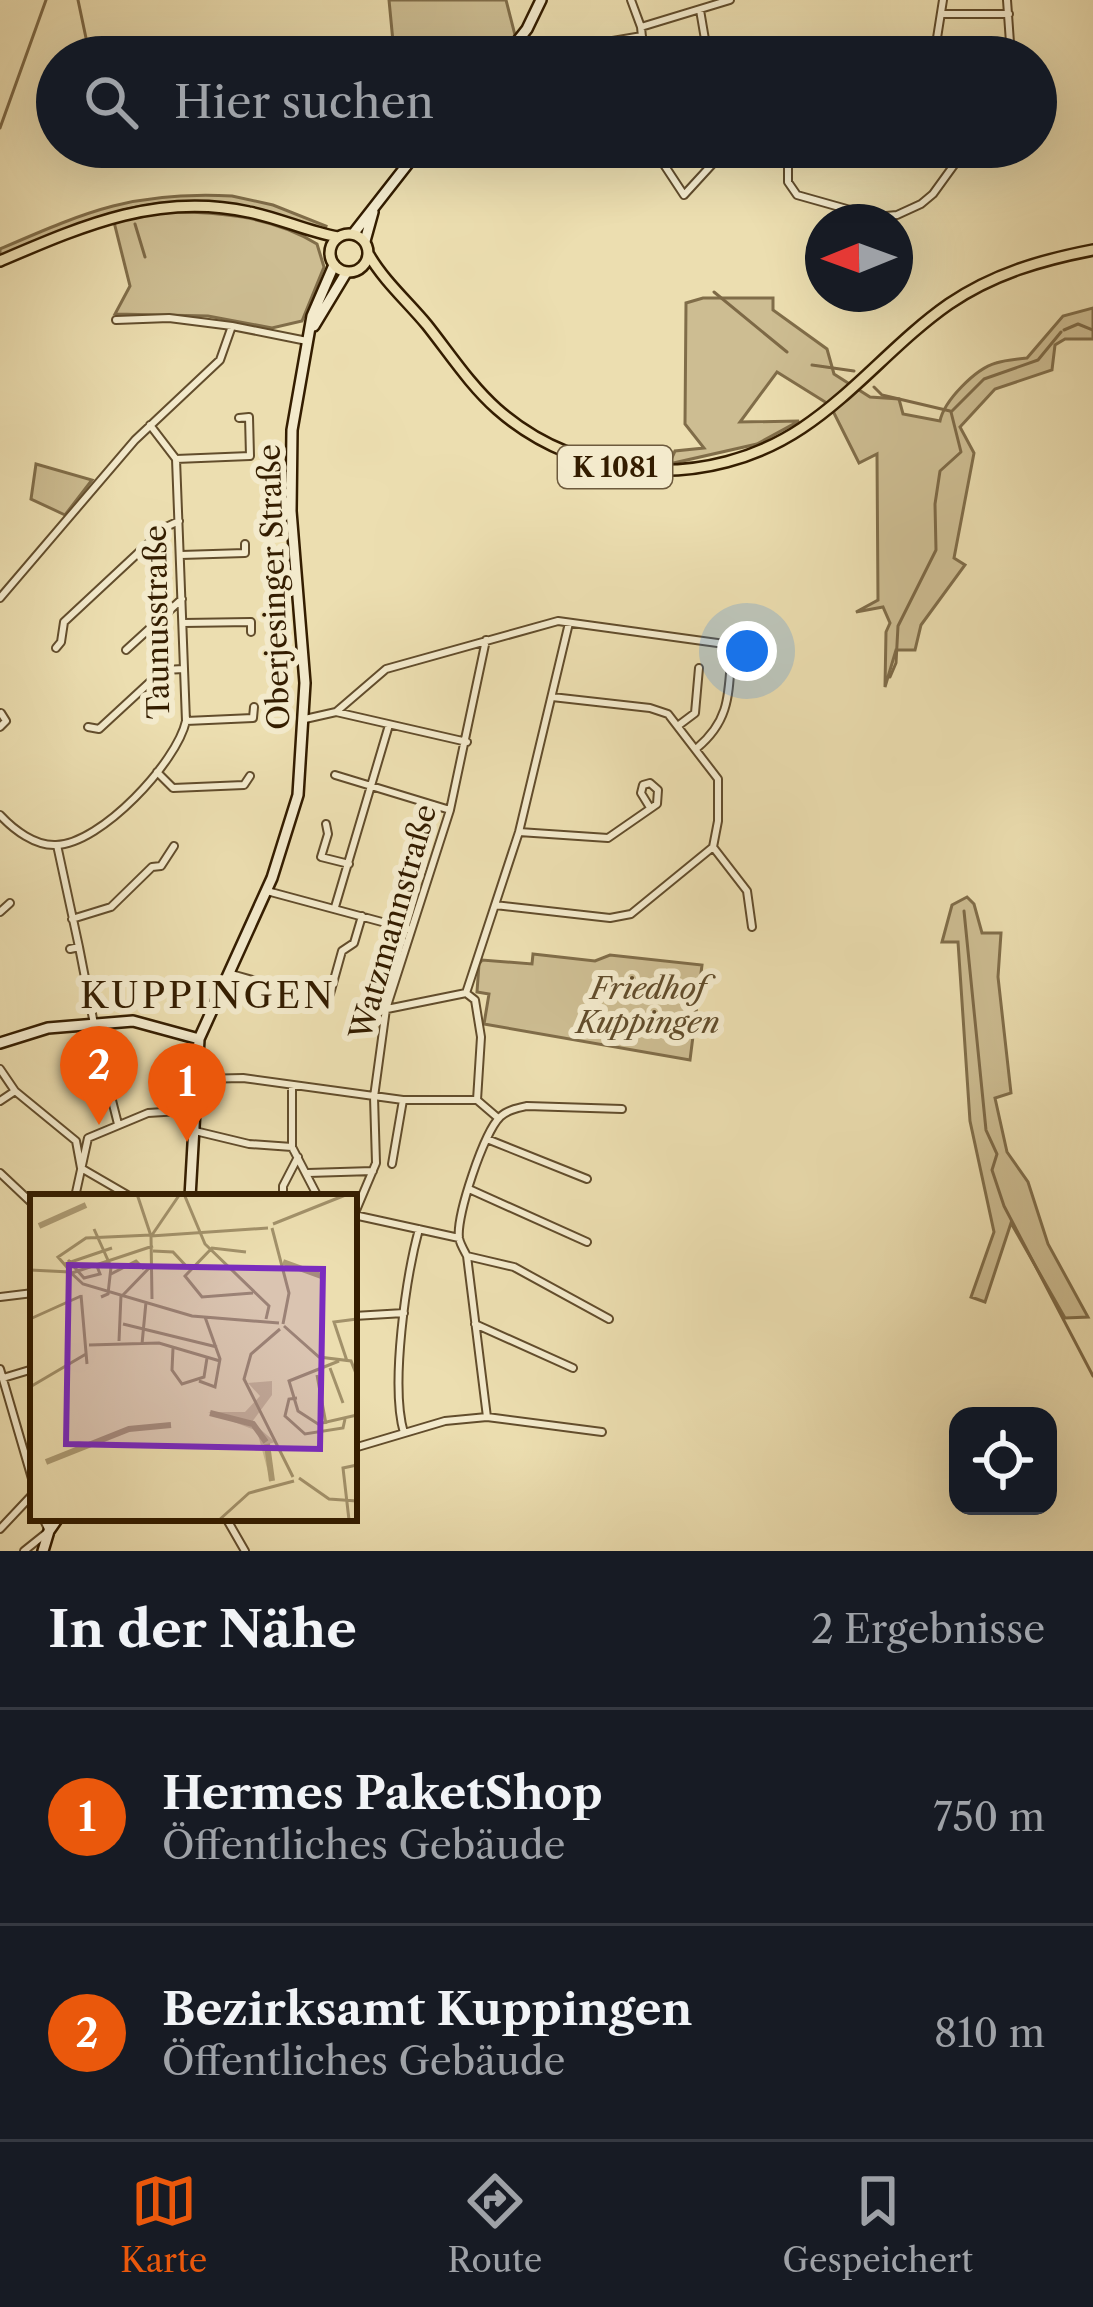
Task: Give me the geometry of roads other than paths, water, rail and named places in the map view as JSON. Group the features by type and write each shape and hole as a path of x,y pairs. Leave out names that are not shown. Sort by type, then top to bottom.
{"main road":[{"path":"522,36 541,0"},
{"path":"0,261 91,222 159,207 232,208 338,238 353,234 405,168"},
{"path":"364,242 375,207"},
{"path":"303,229 330,250 334,265 312,316 308,338"},
{"path":"334,265 346,273 359,270 369,255 364,242 353,234"},
{"path":"330,250 338,238"},
{"name":"K 1081","path":"369,255 479,391 507,417 559,449 619,467 680,470 741,458 804,427 938,312 991,280 1038,262 1093,250"},
{"name":"K 1081","path":"359,270 398,292"},
{"path":"308,338 346,273"},
{"name":"Oberjesinger Straße","path":"199,1039 267,891 299,792 305,719 290,458 293,412 308,338"},
{"path":"0,1043 29,1031 133,1021 199,1039 190,1194"}],"street":[{"path":"631,0 642,36"},
{"path":"623,36 730,0"},
{"path":"939,36 943,0"},
{"path":"1007,0 1010,36"},
{"path":"700,10 704,36"},
{"path":"944,14 1009,14"},
{"path":"666,168 684,195 708,168"},
{"path":"788,168 788,182 797,195 875,217 897,215 921,204 952,168"},
{"path":"116,320 169,318 308,338"},
{"path":"0,598 150,424 220,360 232,326"},
{"path":"150,424 176,459 250,456 249,417 239,418"},
{"name":"Taunusstraße","path":"57,845 112,818 158,772 182,737 176,459"},
{"path":"56,648 64,622 166,527 179,521"},
{"path":"181,555 245,553 244,544"},
{"path":"126,650 182,599"},
{"path":"336,712 386,669 558,621 569,622 732,645 726,709 718,730 697,748"},
{"path":"183,623 250,622 251,632"},
{"path":"466,993 519,832 569,622"},
{"name":"Watzmannstraße","path":"357,1208 377,1150 374,1097 386,1010 450,811 487,640"},
{"path":"679,725 695,713 699,668"},
{"path":"88,728 99,729 163,670 184,669"},
{"path":"495,905 610,918 631,914 713,847 720,786 697,748 668,714 552,698"},
{"path":"185,721 253,718 254,707"},
{"path":"305,719 336,712 467,742"},
{"path":"0,727 6,721 1,713"},
{"path":"335,908 389,725"},
{"path":"158,772 173,788 244,784 250,776"},
{"path":"334,775 450,811"},
{"path":"519,832 608,838 649,806"},
{"path":"0,815 31,840 57,845 94,1024"},
{"path":"0,830 7,823"},
{"path":"326,824 321,857 349,864"},
{"path":"72,919 111,907 152,867 160,866 174,846"},
{"path":"713,847 747,891 752,927"},
{"path":"267,891 410,929"},
{"path":"0,912 10,903"},
{"path":"231,974 323,1000 330,994 342,951 354,943 362,916"},
{"path":"386,1010 466,993 475,1000 480,1027 477,1100"},
{"path":"101,1057 118,1124"},
{"path":"0,1069 14,1091 76,1141 81,1168 126,1194"},
{"path":"195,1079 243,1078 403,1100 477,1100 498,1118"},
{"path":"292,1086 292,1147 317,1194"},
{"path":"0,1101 14,1091"},
{"path":"392,1164 403,1100"},
{"path":"487,1418 467,1256 459,1238 469,1189 487,1139 498,1118 527,1106 622,1109"},
{"path":"76,1141 165,1110 196,1110"},
{"path":"195,1131 249,1144 292,1147"},
{"path":"76,1194 88,1138"},
{"path":"487,1139 587,1180"},
{"path":"284,1194 298,1157"},
{"path":"308,1173 373,1171"},
{"path":"0,1173 30,1201"},
{"path":"469,1189 587,1242"},
{"path":"357,1216 459,1238"},
{"path":"404,1433 399,1416 404,1313 419,1229"},
{"path":"467,1256 514,1267 609,1319"},
{"path":"0,1297 30,1293"},
{"path":"357,1316 404,1313"},
{"path":"475,1324 573,1368"},
{"path":"0,1369 30,1472"},
{"path":"357,1447 445,1421 487,1418 602,1432"},
{"path":"0,1529 30,1497"},
{"path":"228,1521 245,1551"},
{"path":"24,1551 45,1542"}],"waterway":[{"path":"0,128 46,0"},
{"path":"78,0 86,36"},
{"path":"135,224 145,257"},
{"path":"714,292 787,352"},
{"path":"1064,330 1078,324 1093,330"},
{"path":"890,677 896,663 898,626 936,550 940,471 961,452 951,412 984,379 1038,360 1061,332"},
{"path":"812,365 854,371"},
{"path":"874,387 882,395 950,411"},
{"path":"964,911 986,1130 997,1154 992,1170 1004,1206 1093,1376"}],"place":[{"name":"Bezirksamt Kuppingen","path":"99,1125"},
{"name":"Hermes PaketShop","path":"187,1142"}],"district":[{"name":"KUPPINGEN","path":"208,995"}],"park label":[{"name":"Friedhof Kuppingen","path":"648,1005"}]}
